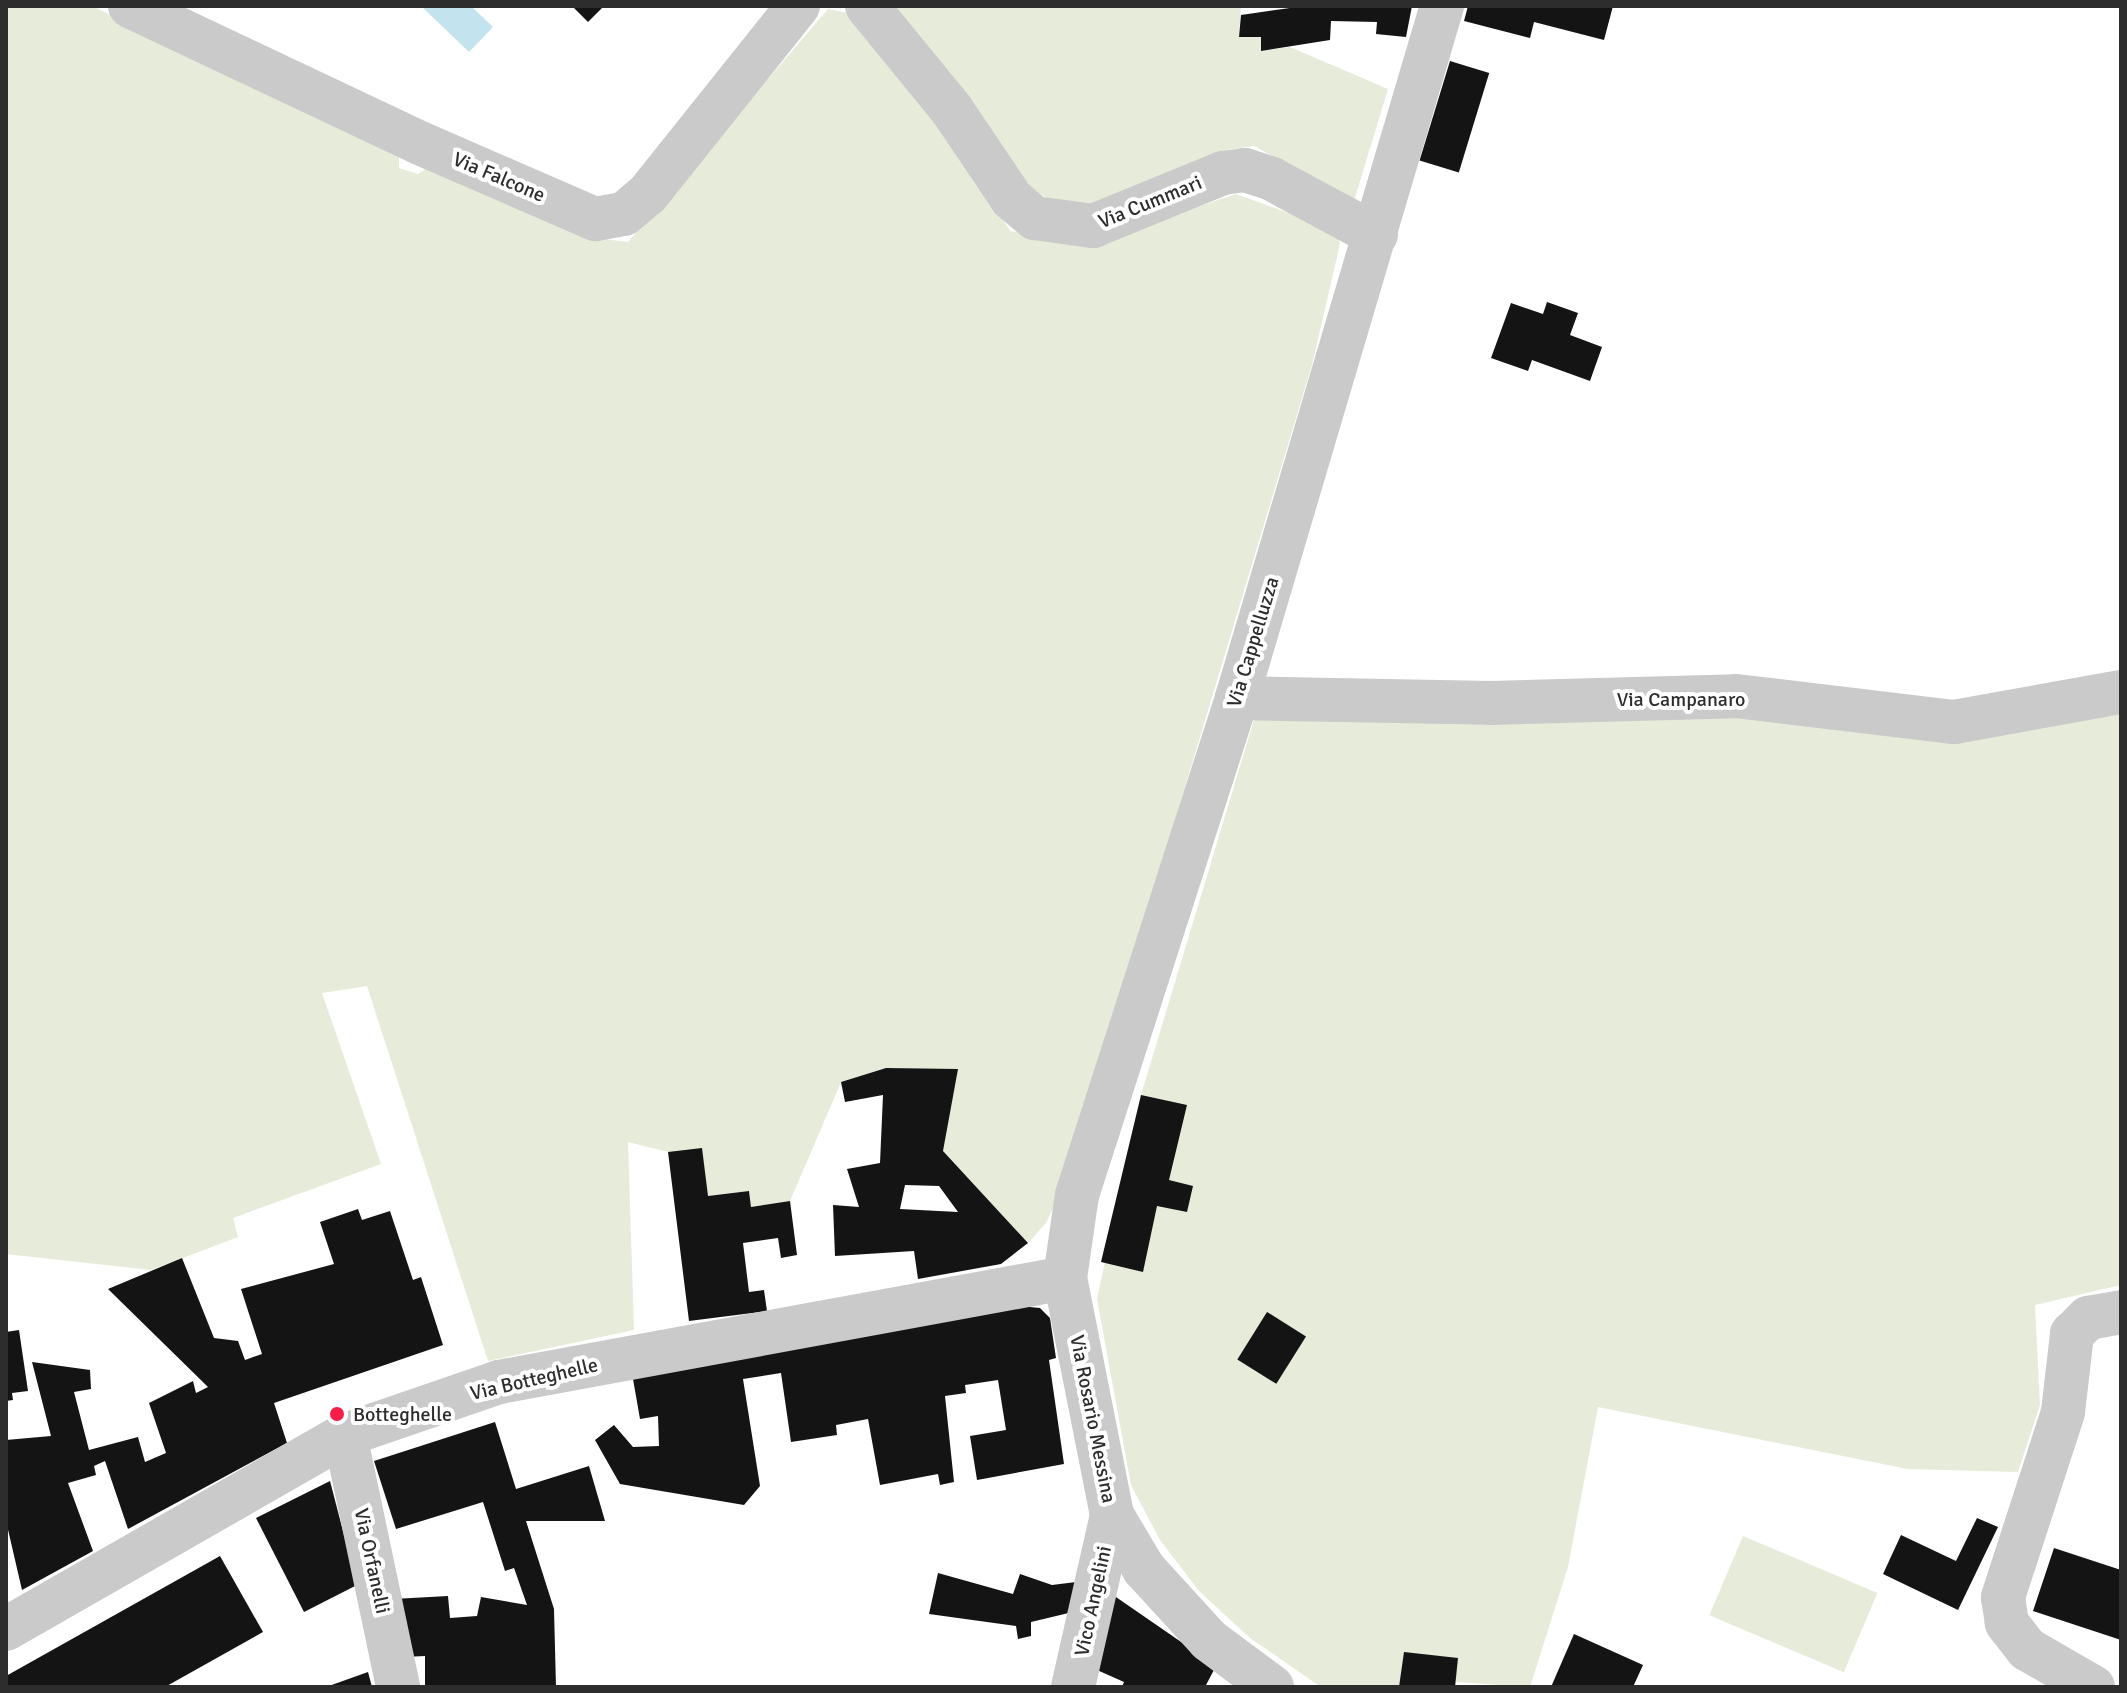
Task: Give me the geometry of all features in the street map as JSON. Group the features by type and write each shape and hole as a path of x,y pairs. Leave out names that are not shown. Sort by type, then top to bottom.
{"street":[{"name":"Via Falcone","path":"130,6 420,143 595,219 624,214 647,195 798,6"},
{"name":"Via Cummari","path":"867,6 952,110 1012,199 1035,218 1093,226 1223,173 1245,170 1272,179 1376,235"},
{"name":"Via Cappelluzza","path":"1065,1278 1077,1195 1237,698 1442,6"},
{"name":"Via Campanaro","path":"1237,698 1491,703 1736,696 1954,722 2121,692"},
{"name":"Via Botteghelle","path":"6,1629 345,1435 499,1382 1065,1278"},
{"name":"Via Rosario Messina","path":"1065,1278 1112,1515 1144,1569 1209,1640 1272,1687"},
{"path":"2093,1687 2027,1649 2007,1623 2003,1597 2063,1412 2072,1334 2088,1318 2121,1312"},
{"name":"Via Orfanelli","path":"345,1435 398,1687"},
{"name":"Vico Angelini","path":"1073,1687 1112,1515"}],"green space":[{"path":"6,6 92,6 399,152 399,168 418,174 428,167 596,238 628,242 828,9 848,13 939,113 1010,231 1086,244 1236,194 1336,230 1340,244 1312,365 1067,1179 1046,1223 1028,1243 943,1151 957,1070 886,1068 841,1082 790,1201 751,1207 749,1191 708,1196 668,1152 628,1142 634,1330 488,1361 367,986 322,993 381,1164 233,1218 238,1237 151,1270 6,1254"},
{"path":"895,6 1241,6 1239,36 1261,37 1261,51 1290,47 1388,89 1354,201 1254,146 1227,150 1099,209 1059,205 1031,188"},
{"path":"2121,712 2121,1285 2035,1305 2040,1405 2018,1472 1908,1469 1598,1407 1568,1567 1530,1687 1456,1682 1455,1687 1321,1687 1250,1638 1199,1591 1160,1540 1131,1485 1097,1299 1141,1095 1256,713"},
{"path":"1743,1536 1877,1593 1844,1672 1709,1615"}],"water":[{"path":"421,6 471,6 493,27 469,52"}],"building":[{"path":"572,6 604,6 588,22"},
{"path":"1304,6 1412,6 1406,37 1376,34 1377,22 1331,21 1330,40 1261,51 1261,37 1239,37 1241,15"},
{"path":"1468,6 1613,6 1604,40 1534,22 1530,38 1464,21"},
{"path":"1450,61 1489,73 1459,172 1420,160"},
{"path":"1547,302 1578,313 1570,335 1602,347 1590,381 1532,360 1528,371 1491,358 1511,303 1543,314"},
{"path":"886,1068 958,1069 943,1151 1028,1243 1001,1264 918,1279 914,1251 835,1256 833,1205 859,1207 847,1169 880,1163 883,1095 845,1102 841,1082","holes":["905,1185 939,1186 958,1212 900,1209"]},
{"path":"1141,1095 1187,1105 1169,1180 1193,1186 1187,1212 1157,1206 1143,1272 1101,1262"},
{"path":"702,1148 708,1196 749,1191 751,1207 790,1201 797,1255 781,1258 778,1238 743,1243 749,1292 764,1290 767,1311 689,1321 668,1152"},
{"path":"358,1209 362,1220 390,1211 413,1280 421,1277 443,1345 274,1403 287,1443 128,1529 105,1461 94,1466 96,1475 68,1483 93,1551 22,1590 6,1521 6,1440 51,1436 32,1362 90,1370 91,1389 74,1392 89,1450 138,1437 145,1462 166,1453 149,1403 193,1381 196,1393 208,1387 108,1289 182,1258 214,1338 238,1341 245,1360 262,1354 241,1289 334,1264 320,1222"},
{"path":"1019,1306 1040,1308 1050,1318 1056,1358 1049,1360 1064,1464 977,1480 970,1436 1006,1430 998,1380 965,1385 966,1393 945,1396 954,1482 940,1485 938,1474 880,1485 868,1419 836,1425 837,1435 791,1442 781,1373 743,1379 760,1486 744,1505 620,1484 595,1440 614,1425 633,1447 659,1446 658,1416 640,1419 633,1379"},
{"path":"1267,1312 1306,1336 1276,1384 1237,1359"},
{"path":"19,1330 28,1391 12,1393 13,1400 6,1401 6,1332"},
{"path":"495,1422 516,1489 589,1466 605,1521 526,1521 554,1609 556,1687 425,1687 425,1656 405,1657 393,1599 448,1596 450,1618 477,1616 481,1597 527,1605 514,1568 505,1571 483,1502 396,1529 374,1461"},
{"path":"330,1481 357,1585 304,1612 256,1518"},
{"path":"1977,1518 1998,1527 1958,1610 1883,1574 1901,1535 1956,1561"},
{"path":"2054,1548 2121,1570 2121,1640 2033,1611"},
{"path":"220,1556 263,1632 165,1687 6,1687 6,1676"},
{"path":"938,1573 1013,1594 1020,1574 1052,1585 1076,1582 1077,1611 1031,1622 1031,1636 1018,1639 1016,1626 929,1614"},
{"path":"1113,1595 1216,1666 1205,1687 1122,1687 1124,1682 1088,1666"},
{"path":"1574,1634 1643,1665 1633,1687 1551,1687"},
{"path":"1404,1652 1458,1658 1455,1687 1399,1687"},
{"path":"368,1672 372,1687 326,1687"}],"place":[{"name":"Botteghelle","path":"337,1414"}]}
